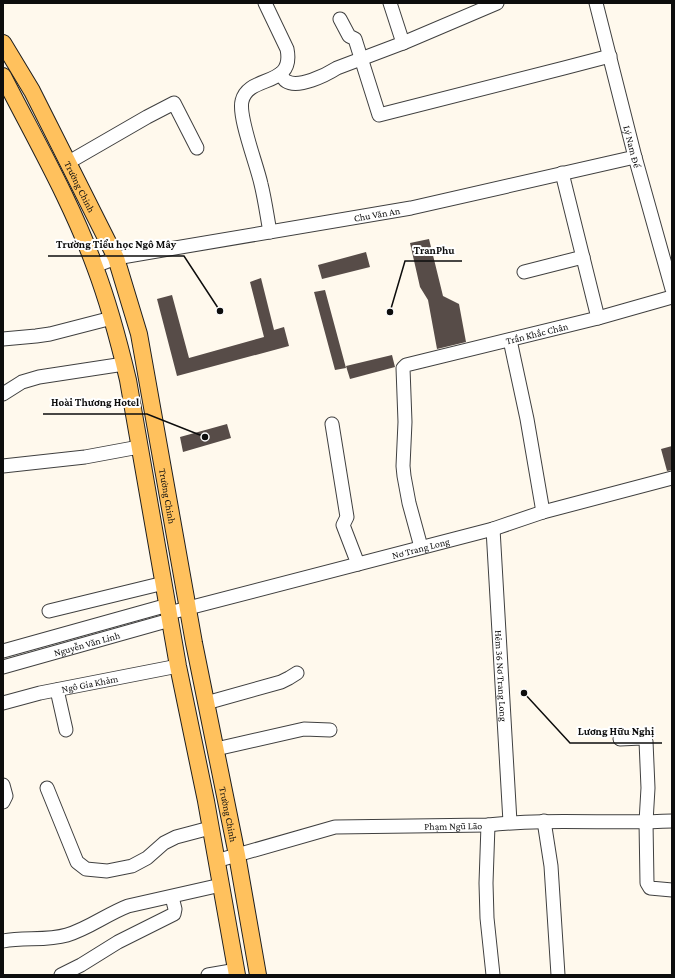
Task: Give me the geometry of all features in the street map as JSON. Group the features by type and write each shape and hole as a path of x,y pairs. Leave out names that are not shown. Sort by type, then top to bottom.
{"main road":[{"name":"Trường Chinh","path":"3,43 32,90 116,258 138,334 206,703 237,855 258,975"},
{"name":"Trường Chinh","path":"3,76 64,196 95,266 112,318 124,364 178,666 191,724 237,973"}],"street":[{"path":"265,3 287,49 288,66 280,74 247,91 241,104 242,119 261,183 270,232"},
{"path":"390,3 403,43"},
{"path":"280,74 286,82 293,84 302,83 403,43 497,3"},
{"name":"Lý Nam Đế","path":"596,3 635,157 672,289"},
{"path":"340,19 348,36 355,39 379,115 610,56"},
{"path":"69,162 152,113 174,103 197,148"},
{"name":"Chu Văn An","path":"95,266 116,258 411,208 635,157"},
{"path":"562,173 598,318"},
{"path":"524,272 583,257"},
{"name":"Trần Khắc Chân","path":"421,547 409,503 403,466 405,422 403,368 406,365 598,318 672,297"},
{"path":"3,339 50,334 112,318"},
{"path":"510,340 526,412 543,512"},
{"path":"3,394 22,382 39,377 124,364"},
{"path":"332,424 347,517 343,525 358,564"},
{"path":"3,466 85,458 140,448"},
{"name":"Nơ Trang Long","path":"169,613 493,529 543,512 672,478"},
{"name":"Hẻm 36 Nơ Trang Long","path":"493,529 510,822"},
{"path":"49,611 164,583"},
{"name":"Nguyễn Văn Linh","path":"3,651 169,613"},
{"name":"Nguyễn Văn Linh","path":"3,667 169,613"},
{"name":"Ngô Gia Khảm","path":"5,702 178,666"},
{"path":"206,703 281,682 297,672"},
{"path":"57,690 66,730"},
{"path":"216,749 304,729 330,730"},
{"path":"620,739 642,738 646,741 648,788 646,822 647,883 650,888 672,890"},
{"path":"3,785 6,796 3,802"},
{"path":"47,788 77,862 86,869 107,871 132,866 147,858 164,843 176,837 210,828"},
{"path":"544,821 550,866 558,975"},
{"name":"Phạm Ngũ Lão","path":"216,860 335,827 488,825 510,822 544,821 672,821"},
{"path":"488,825 486,883 487,918 493,975"},
{"path":"3,941 67,936 128,906 221,885"},
{"path":"61,975 81,965 118,942 174,914 175,909 172,897"},
{"path":"208,975 237,973"}],"building":[{"path":"429,239 443,296 459,304 466,342 437,349 428,300 420,287 410,243"},
{"path":"366,252 370,267 322,279 318,265"},
{"path":"261,278 274,330 284,327 289,346 177,376 157,299 172,295 189,358 264,337 250,282"},
{"path":"325,290 346,368 335,370 314,292"},
{"path":"392,355 395,367 350,379 346,366"},
{"path":"227,424 231,438 183,452 180,437"},
{"path":"672,446 672,470 667,471 661,449"}],"place":[{"name":"Trường Tiểu học Ngô Mây","path":"220,311"},
{"name":"TranPhu","path":"390,312"},
{"name":"Hoài Thương Hotel","path":"205,437"},
{"name":"Lương Hữu Nghị","path":"524,693"}]}
